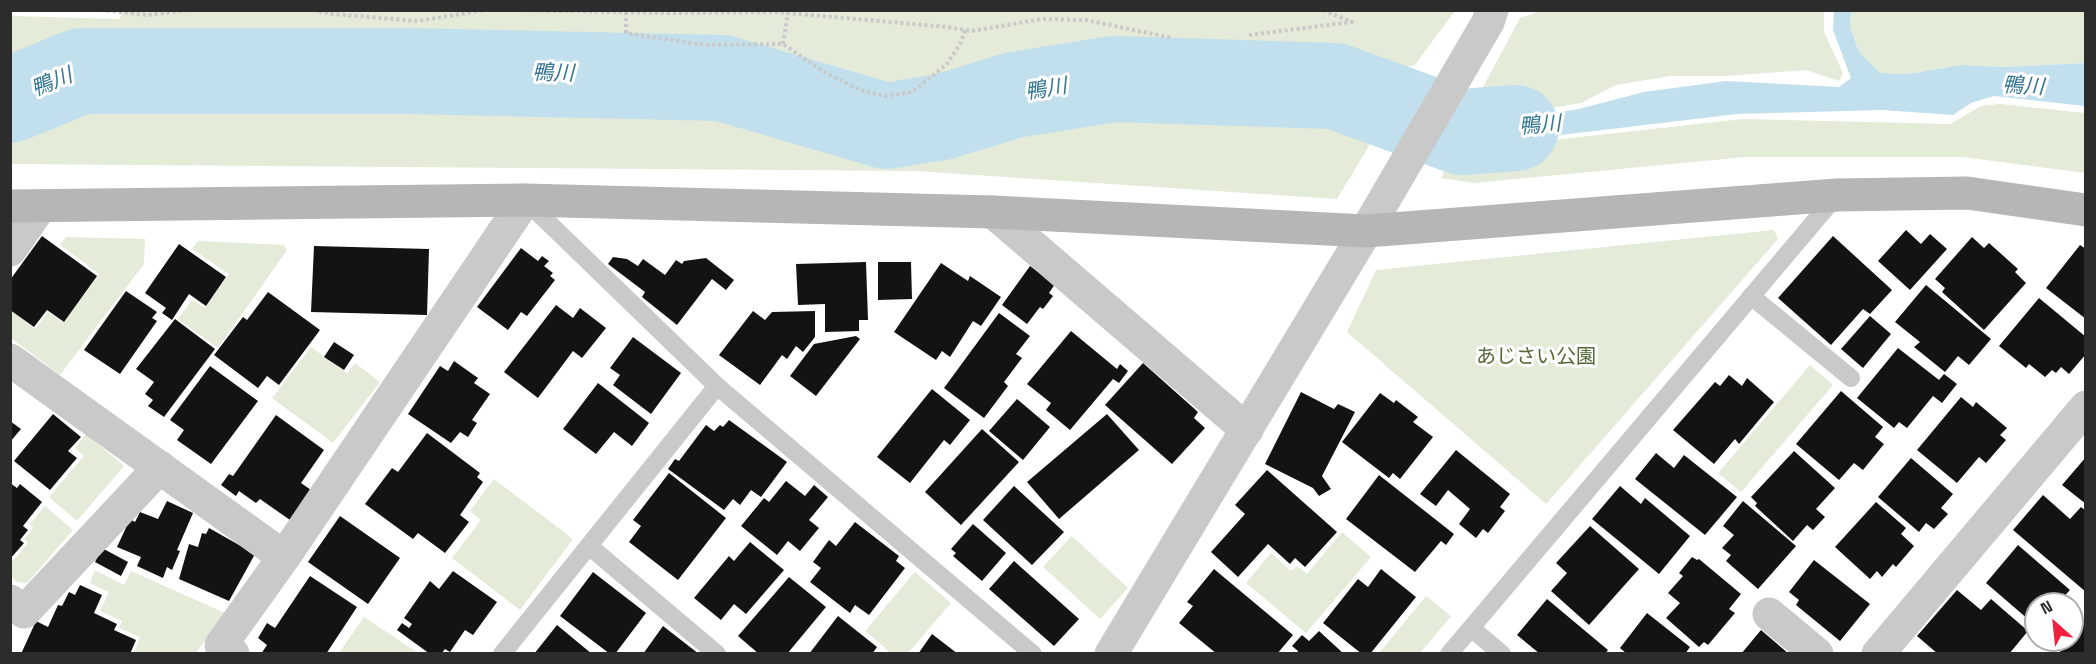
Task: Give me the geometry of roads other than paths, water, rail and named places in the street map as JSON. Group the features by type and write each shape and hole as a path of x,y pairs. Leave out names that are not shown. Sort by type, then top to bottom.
{"street":[{"path":"1111,654 1388,195 1486,14"},
{"path":"10,250 25,206 525,200 993,212 1366,231 1837,195 1967,193 2085,210"},
{"path":"232,654 221,645 284,557 525,200"},
{"path":"993,212 1246,430"},
{"path":"10,360 284,557"},
{"path":"1878,654 2085,407"},
{"path":"10,601 24,612 159,467"},
{"path":"1769,614 1817,654"}],"lane":[{"path":"1449,654 1837,195"},
{"path":"525,200 717,386 1033,654"},
{"path":"1751,296 1851,378"},
{"path":"502,654 717,386"},
{"path":"589,546 717,654"},
{"path":"1471,628 1503,654"}],"water":[{"path":"1834,11 1851,11 1850,27 1859,52 1880,73 1908,74 1962,65 2004,67 2085,63 2085,106 1994,96 1971,103 1953,115 1882,110 1737,114 1502,142 1451,145 1397,124 1409,96 1465,120 1510,120 1579,109 1644,92 1726,81 1839,87 1851,78 1833,30"}],"waterway":[{"name":"鴨川","path":"10,100 81,71 407,71 722,78 886,126 942,117 1014,95 1114,79 1335,86 1462,132 1516,128"}],"park label":[{"name":"あじさい公園","path":"1536,358"}]}
